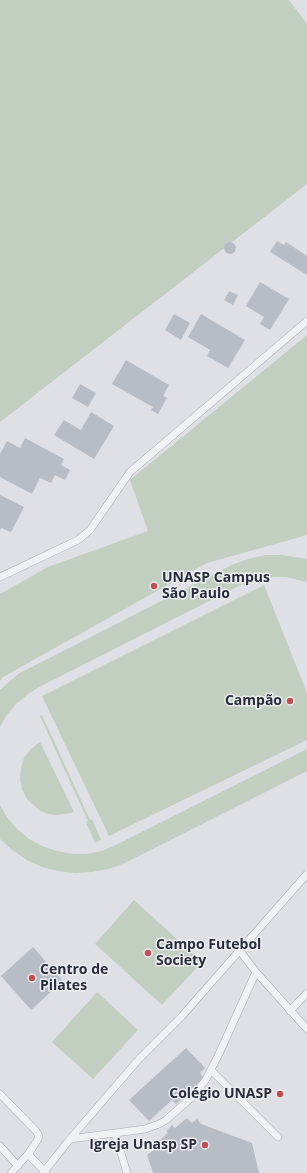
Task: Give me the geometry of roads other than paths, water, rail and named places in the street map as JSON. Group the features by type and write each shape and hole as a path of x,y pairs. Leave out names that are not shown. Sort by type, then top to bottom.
{"lane":[{"path":"0,577 78,540 90,530 130,472 307,321"},
{"path":"28,1154 45,1172 70,1139 140,1059 182,1016 307,874"},
{"path":"240,951 256,972 307,1029"},
{"path":"70,1139 145,1129 166,1120 191,1098 205,1082 256,972"},
{"path":"290,1011 307,992"},
{"path":"211,1070 278,1137"},
{"path":"0,1094 36,1131 39,1136 28,1154 12,1173"},
{"path":"115,1133 127,1173"},
{"path":"0,1146 18,1166"}],"place":[{"name":"UNASP Campus São Paulo","path":"154,586"},
{"name":"Campão","path":"290,701"},
{"name":"Campo Futebol Society","path":"148,953"},
{"name":"Centro de Pilates","path":"32,978"},
{"name":"Colégio UNASP","path":"280,1094"},
{"name":"Igreja Unasp SP","path":"205,1145"}]}
